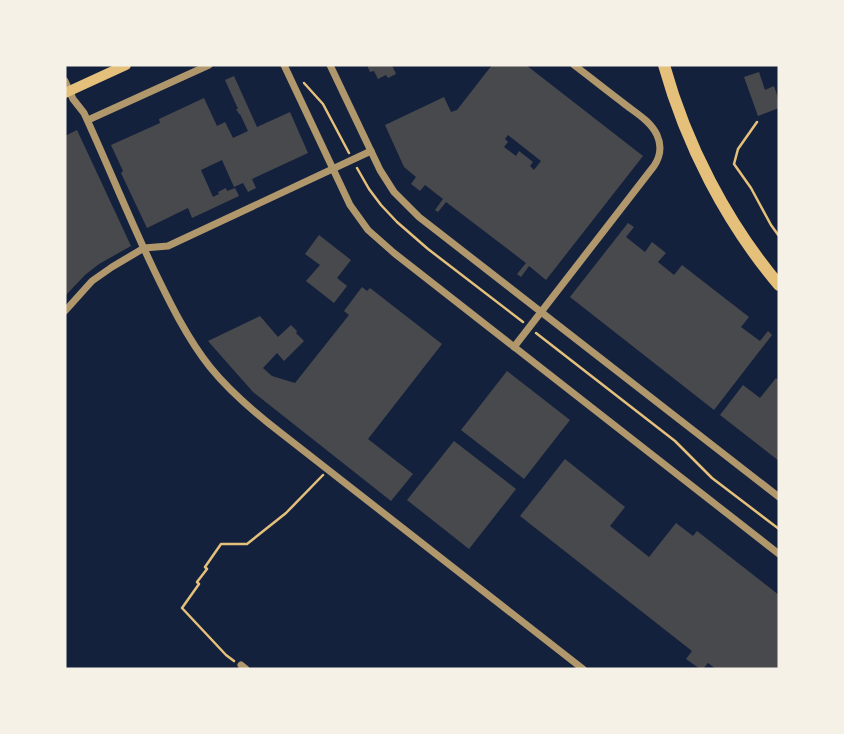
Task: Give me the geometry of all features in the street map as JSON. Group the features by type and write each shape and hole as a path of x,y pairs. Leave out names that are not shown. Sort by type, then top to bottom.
{"main road":[{"path":"66,89 126,65"},
{"path":"664,65 678,111 713,186 736,226 779,285"}],"street":[{"path":"88,120 209,65"},
{"path":"284,65 350,205 368,230 779,554"},
{"path":"330,65 387,183 419,217 779,498"},
{"path":"514,347 654,166 660,151 657,135 648,122 574,65"},
{"path":"66,89 82,108 134,229 192,342 211,368 241,401 583,669"},
{"path":"65,311 92,281 144,248 169,246 370,151"}],"path":[{"path":"303,82 323,104 369,189 397,222 675,441 712,478 779,529"},
{"path":"757,122 738,149 734,164 779,236"},
{"path":"243,667 226,655 182,608 221,544 247,544 286,513 327,470"}],"building":[{"path":"367,65 392,65 396,74 378,79"},
{"path":"492,65 526,65 643,156 546,280 529,266 521,277 517,274 526,263 446,202 438,212 435,210 443,199 425,185 420,191 411,184 416,177 404,167 385,125 444,97 451,112 457,110","holes":["508,135 541,161 534,170 530,166 533,162 519,151 516,156 504,147 508,142 505,139"]},
{"path":"759,72 765,90 774,86 779,108 758,116 744,77"},
{"path":"234,76 257,127 290,112 308,153 252,179 256,188 248,192 243,183 234,187 222,160 201,170 213,197 226,188 227,191 235,188 239,196 192,218 188,208 147,228 111,145 160,123 159,119 204,98 217,126 225,122 233,138 248,131 225,80"},
{"path":"77,130 131,246 99,264 65,296 65,136"},
{"path":"628,223 634,227 626,237 645,252 652,242 666,253 658,262 674,275 682,265 749,317 741,327 760,341 768,331 772,335 714,410 570,297"},
{"path":"319,235 351,260 337,278 347,286 334,303 306,281 320,265 305,254"},
{"path":"362,287 367,291 370,288 442,344 368,439 413,474 391,501 253,392 208,341 260,316 278,337 291,325 304,341 284,361 277,353 263,368 272,376 295,383 349,315 344,311"},
{"path":"507,371 570,420 524,479 461,430"},
{"path":"776,378 779,380 779,461 720,415 743,385 760,398"},
{"path":"454,441 516,489 469,549 407,500"},
{"path":"565,459 625,507 610,526 649,557 676,523 693,536 697,531 779,595 779,669 716,669 708,663 700,669 686,659 692,651 520,516"}]}
